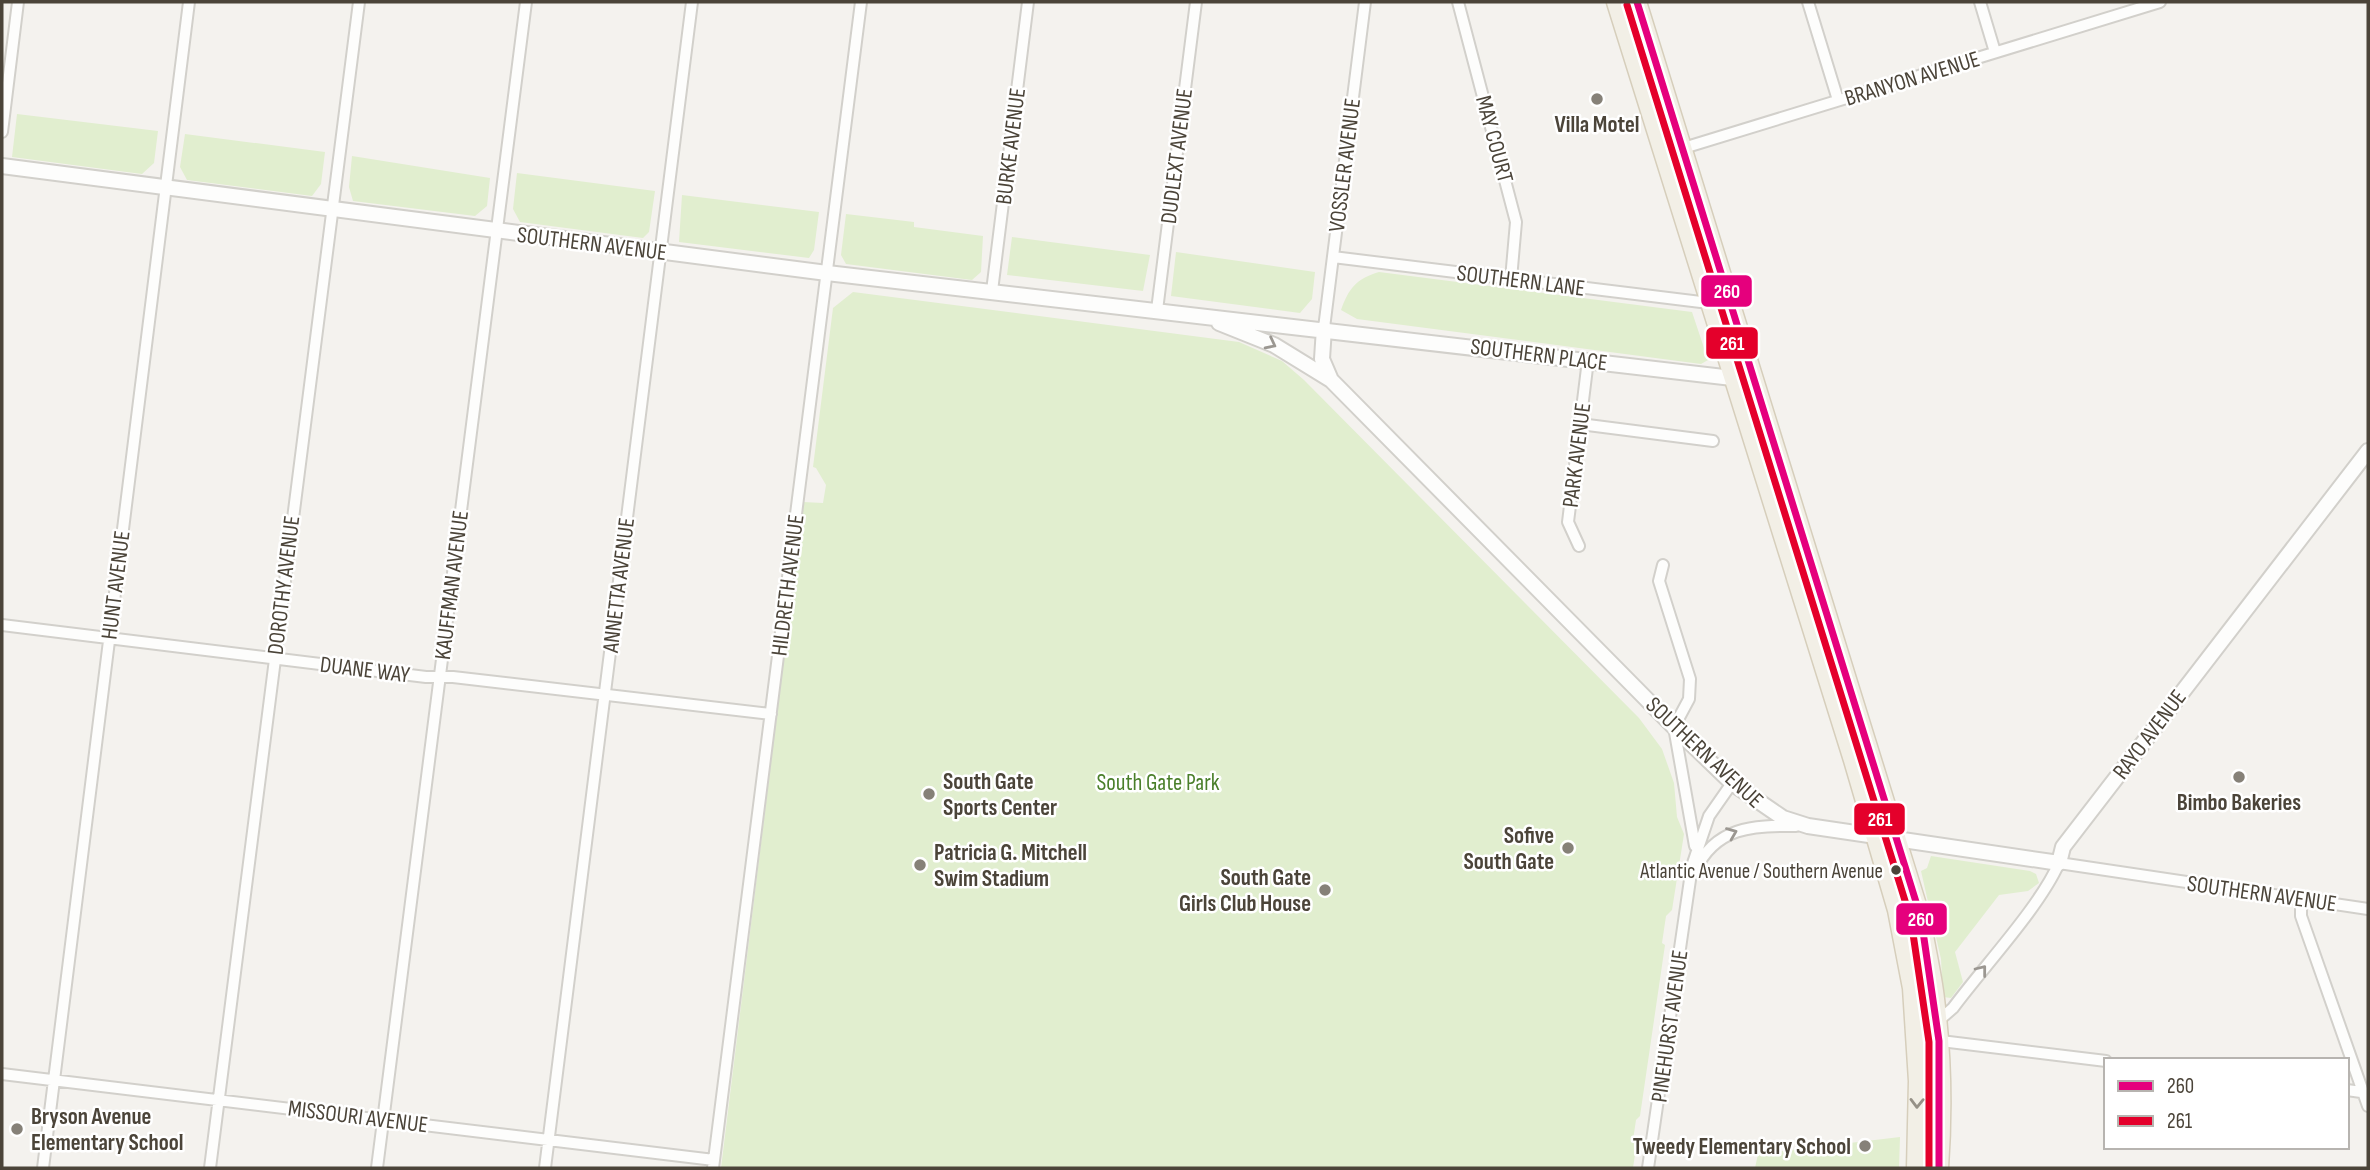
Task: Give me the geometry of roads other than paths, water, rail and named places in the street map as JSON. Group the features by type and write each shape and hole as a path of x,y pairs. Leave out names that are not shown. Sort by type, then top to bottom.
{"main road":[{"path":"1616,2 1877,836 1897,910 1912,988 1916,1038 1916,1168"},
{"path":"1637,2 1921,918 1940,1041 1942,1086 1939,1168"}],"street":[{"path":"2,132 18,2"},
{"name":"HUNT AVENUE","path":"43,1168 189,2"},
{"name":"DOROTHY AVENUE","path":"210,1168 359,2"},
{"name":"KAUFFMAN AVENUE","path":"377,1168 526,2"},
{"name":"ANNETTA AVENUE","path":"545,1168 692,2"},
{"name":"HILDRETH AVENUE","path":"713,1164 861,2"},
{"name":"BURKE AVENUE","path":"992,290 1028,2"},
{"name":"DUDLEXT AVENUE","path":"1157,310 1196,2"},
{"name":"VOSSLER AVENUE","path":"1324,328 1364,2"},
{"name":"MAY COURT","path":"1458,2 1516,222 1511,279"},
{"path":"1808,2 1838,100"},
{"path":"1980,2 1995,52"},
{"name":"BRANYON AVENUE","path":"1664,154 2160,2"},
{"name":"SOUTHERN AVENUE","path":"2,166 827,273 1324,328"},
{"name":"SOUTHERN LANE","path":"1333,257 1709,303"},
{"name":"SOUTHERN AVENUE","path":"1184,313 1227,326 1274,345 1331,380 1674,727 1732,783 1768,810 1808,826 2368,909"},
{"path":"1324,328 1322,359 1331,380"},
{"name":"SOUTHERN PLACE","path":"1324,328 1754,380"},
{"name":"PARK AVENUE","path":"1579,546 1568,522 1588,360"},
{"path":"1580,424 1713,441"},
{"name":"RAYO AVENUE","path":"1937,1021 1953,1008 2052,878 2063,847 2071,836 2368,451"},
{"path":"1663,565 1659,581 1690,679 1689,699 1674,727"},
{"name":"DUANE WAY","path":"2,625 274,659 771,714"},
{"name":"PINEHURST AVENUE","path":"1674,727 1696,850"},
{"name":"PINEHURST AVENUE","path":"1648,1168 1696,850 1709,816 1732,783"},
{"name":"PINEHURST AVENUE","path":"1690,883 1708,848 1732,832 1748,827 1808,826"},
{"path":"2301,899 2301,916 2366,1092 2368,1106"},
{"path":"1916,1038 2104,1061"},
{"name":"MISSOURI AVENUE","path":"2,1074 549,1138 713,1164"}],"place":[{"name":"Villa Motel","path":"1597,99"},
{"name":"Bimbo Bakeries","path":"2239,777"},
{"name":"South Gate Sports Center","path":"929,794"},
{"name":"Sofive South Gate","path":"1568,848"},
{"name":"Patricia G. Mitchell Swim Stadium","path":"920,865"},
{"name":"Atlantic Avenue / Southern Avenue","path":"1896,870"},
{"name":"South Gate Girls Club House","path":"1325,890"},
{"name":"Bryson Avenue Elementary School","path":"17,1129"},
{"name":"Tweedy Elementary School","path":"1865,1146"}],"park label":[{"name":"South Gate Park","path":"1158,782"}]}
